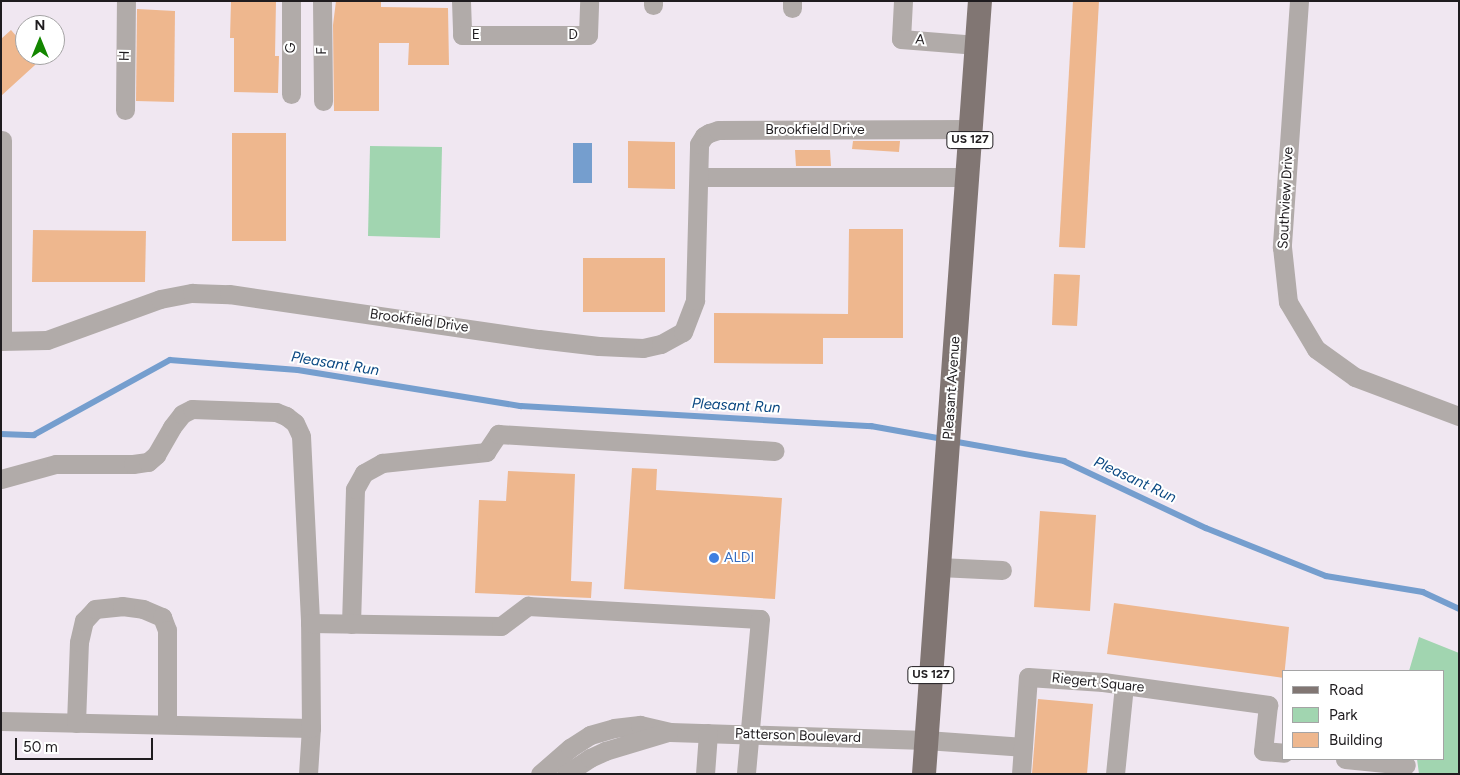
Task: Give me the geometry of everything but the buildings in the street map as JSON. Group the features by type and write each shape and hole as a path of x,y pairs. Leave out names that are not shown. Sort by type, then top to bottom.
{"main road":[{"name":"Pleasant Avenue","path":"924,774 980,1"}],"street":[{"name":"H","path":"125,110 126,1"},
{"name":"G","path":"291,1 291,94"},
{"name":"F","path":"322,1 323,101"},
{"name":"E","path":"461,1 462,35 525,35"},
{"name":"D","path":"525,35 588,35 589,1"},
{"name":"A","path":"903,1 902,39 977,45"},
{"name":"Southview Drive","path":"1300,1 1282,248 1288,302 1316,349 1355,377 1459,416"},
{"name":"Brookfield Drive","path":"1,341 47,340 160,299 192,294 229,294 599,346 642,348 660,344 683,332 695,300 699,144 704,136 718,130 971,129"},
{"path":"1,341 2,140"},
{"path":"699,177 967,177"},
{"path":"1,480 56,464 133,464 148,462 156,455 182,414 192,409 276,412 286,416 295,423 302,436 310,623 311,728 308,774"},
{"path":"351,624 355,489 364,473 382,463 486,452 498,434 774,451"},
{"path":"939,567 1002,570"},
{"path":"76,723 80,642 84,620 95,609 122,606 143,609 162,618 167,630 166,724"},
{"path":"310,623 501,626 528,606 760,619 748,734 746,774"},
{"name":"Riegert Square","path":"1023,747 1028,677 1124,685 1268,705 1263,751 1282,753"},
{"path":"1115,774 1124,685"},
{"path":"1,721 311,728"},
{"name":"Patterson Boulevard","path":"540,774 570,748 598,733 614,728 640,725 670,732 926,740"},
{"name":"Patterson Boulevard","path":"566,774 590,758 605,751 670,732"},
{"path":"705,774 708,733"},
{"path":"926,740 1023,747 1021,774"},
{"path":"1355,760 1407,766"}],"green space":[{"path":"370,146 442,147 440,238 368,236"},
{"path":"1419,637 1459,653 1459,774 1419,774 1417,760 1445,760 1445,670 1409,670"}],"water":[{"path":"573,143 592,143 592,183 573,183"}],"waterway":[{"name":"Pleasant Run","path":"1,434 34,435 170,360 298,370 521,406 871,426 943,439"},
{"name":"Pleasant Run","path":"952,441 1064,461 1206,528 1326,576 1423,592 1459,609"}],"place":[{"name":"ALDI","path":"714,558"}]}
